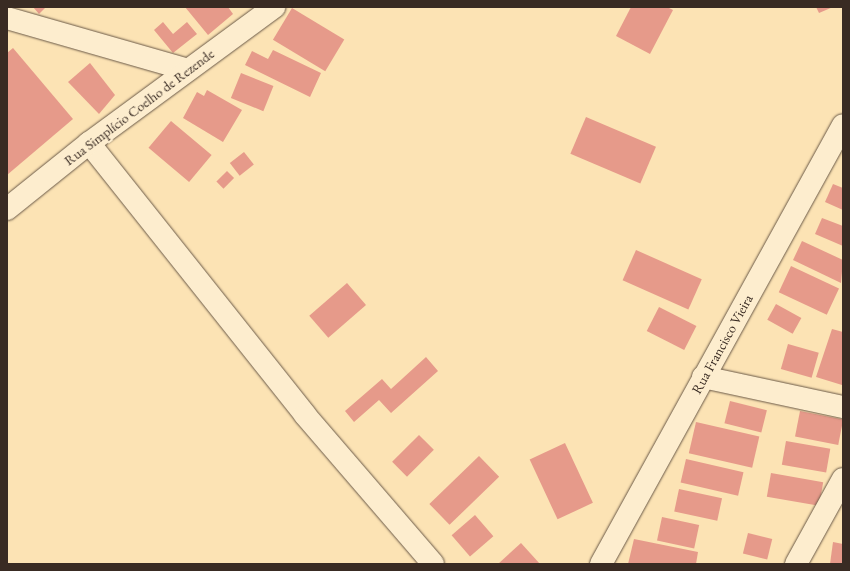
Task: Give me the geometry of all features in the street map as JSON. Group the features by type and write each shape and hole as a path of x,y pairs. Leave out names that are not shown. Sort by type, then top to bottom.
{"street":[{"name":"Rua Simplício Coelho de Rezende","path":"7,209 89,143 274,7"},
{"path":"7,18 188,70"},
{"name":"Rua Francisco Vieira","path":"601,564 843,125"},
{"path":"89,143 305,415 433,564"},
{"path":"703,377 843,407"},
{"path":"796,564 843,479"}],"building":[{"path":"33,7 46,7 39,14"},
{"path":"185,7 228,7 233,14 208,35"},
{"path":"631,7 667,7 673,10 650,54 616,36"},
{"path":"816,7 833,7 819,13"},
{"path":"292,8 344,39 325,71 273,40"},
{"path":"163,22 173,34 187,22 197,34 173,53 154,30"},
{"path":"13,48 73,119 7,175 7,53"},
{"path":"273,50 321,73 310,97 245,65 252,51 268,59"},
{"path":"90,63 115,95 99,114 68,82"},
{"path":"241,73 273,86 263,111 231,98"},
{"path":"207,90 242,110 223,142 183,118 197,92 204,96"},
{"path":"586,117 656,147 640,184 570,154"},
{"path":"171,121 212,155 189,182 149,148"},
{"path":"244,152 254,165 240,176 230,163"},
{"path":"227,171 234,178 223,189 216,182"},
{"path":"833,184 843,188 843,210 825,202"},
{"path":"822,218 843,226 843,246 815,234"},
{"path":"802,241 843,260 841,283 793,260"},
{"path":"636,250 702,279 688,309 623,280"},
{"path":"791,266 839,288 827,315 779,292"},
{"path":"347,283 366,305 328,338 309,316"},
{"path":"776,304 801,318 793,334 767,320"},
{"path":"659,307 696,326 684,350 647,331"},
{"path":"832,329 843,332 842,385 816,377"},
{"path":"788,344 819,353 812,378 781,369"},
{"path":"426,357 438,371 391,413 379,400 354,422 345,411 382,379 391,389"},
{"path":"730,401 767,410 761,433 724,423"},
{"path":"800,411 843,419 838,445 795,437"},
{"path":"696,422 759,437 752,468 689,453"},
{"path":"419,435 434,450 407,477 392,462"},
{"path":"786,441 830,449 826,472 782,465"},
{"path":"565,443 593,503 558,519 530,459"},
{"path":"479,456 499,477 450,525 429,504"},
{"path":"686,459 743,472 738,496 681,482"},
{"path":"771,473 823,482 819,506 767,497"},
{"path":"679,489 722,498 717,521 674,511"},
{"path":"475,515 493,536 470,556 452,535"},
{"path":"662,517 699,525 694,548 657,540"},
{"path":"748,533 772,539 767,559 743,553"},
{"path":"634,539 698,552 696,564 628,564"},
{"path":"833,542 843,544 843,564 830,564"},
{"path":"521,543 540,564 498,564"}]}
